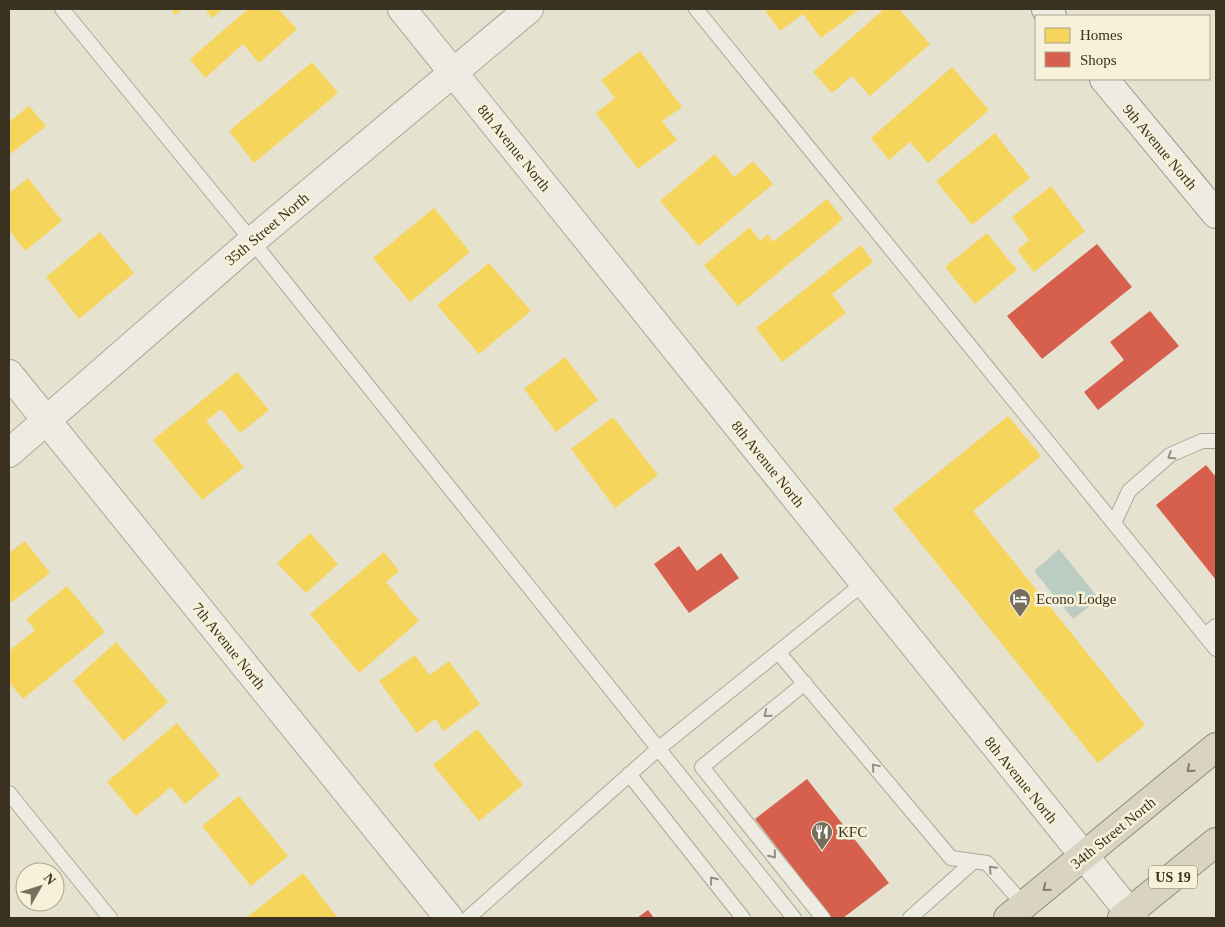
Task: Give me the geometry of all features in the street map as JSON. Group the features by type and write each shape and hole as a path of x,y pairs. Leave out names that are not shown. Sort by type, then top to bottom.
{"highway":[{"name":"34th Street North","path":"1016,912 1216,747"},
{"name":"US 19","path":"1129,916 1216,842"}],"street":[{"name":"8th Avenue North","path":"402,9 1129,916"},
{"name":"35th Street North","path":"9,453 252,241 529,9"},
{"name":"9th Avenue North","path":"1105,80 1216,214"},
{"name":"7th Avenue North","path":"9,374 449,918"}],"lane":[{"path":"62,9 252,241 794,918"},
{"path":"696,9 1216,649"},
{"path":"1114,523 1129,492 1170,454 1202,441 1216,441"},
{"path":"468,918 658,749 864,583"},
{"path":"1205,635 1216,626"},
{"path":"778,652 951,858 987,863 1016,912"},
{"path":"805,683 702,767 823,918"},
{"path":"629,774 743,918"},
{"path":"9,793 110,918"},
{"path":"733,842 752,828"},
{"path":"910,918 974,861"}],"shaded area":[{"path":"1059,549 1099,599 1073,619 1034,571"}],"building: Homes":[{"path":"170,9 183,9 175,15"},
{"path":"205,9 223,9 212,18"},
{"path":"248,9 278,9 297,29 259,63 243,44 205,78 190,59"},
{"path":"764,9 860,9 821,38 803,14 780,31"},
{"path":"884,9 899,9 930,44 870,96 852,76 832,93 813,72"},
{"path":"640,51 682,107 662,121 677,140 638,169 596,113 615,98 601,80"},
{"path":"312,62 338,93 254,163 229,131"},
{"path":"952,67 989,110 928,163 910,142 889,160 871,138"},
{"path":"29,106 46,126 9,155 9,122"},
{"path":"995,133 1030,178 972,225 936,181"},
{"path":"715,154 734,177 753,161 773,184 699,246 660,201"},
{"path":"28,178 62,221 25,251 9,230 9,193"},
{"path":"1051,186 1085,231 1034,272 1017,250 1029,240 1012,217"},
{"path":"827,199 843,219 738,306 704,265 750,227 760,241 768,234 773,242"},
{"path":"434,208 470,252 410,302 373,258"},
{"path":"100,232 134,273 79,319 46,277"},
{"path":"987,233 1017,270 975,304 945,267"},
{"path":"861,245 873,262 832,294 846,313 782,362 756,328"},
{"path":"489,263 531,311 479,354 437,305"},
{"path":"565,357 598,400 556,432 524,389"},
{"path":"237,372 269,410 240,433 221,409 206,421 244,467 202,500 153,440"},
{"name":"Econo Lodge","path":"1008,416 1041,456 973,511 1145,725 1098,763 893,509"},
{"path":"613,417 658,475 615,508 571,449"},
{"path":"310,533 338,564 306,593 277,563"},
{"path":"25,541 50,573 9,604 9,553"},
{"path":"384,552 399,571 386,582 419,621 359,673 310,614"},
{"path":"67,586 105,632 23,699 9,682 9,651 35,630 26,619"},
{"path":"116,642 168,702 124,741 73,681"},
{"path":"415,655 430,675 449,661 480,704 444,731 435,719 417,733 379,681"},
{"path":"177,723 220,775 185,804 171,787 136,816 107,782"},
{"path":"477,729 523,785 479,821 433,765"},
{"path":"239,796 288,856 251,886 202,826"},
{"path":"303,873 338,918 246,918"}],"building: Shops":[{"path":"1097,244 1132,287 1042,359 1007,316"},
{"path":"1150,311 1179,346 1098,410 1084,392 1124,360 1110,342"},
{"path":"1206,465 1216,477 1216,580 1156,505"},
{"path":"679,546 697,571 721,553 739,578 689,613 654,564"},
{"name":"KFC","path":"807,779 889,883 843,918 832,918 755,819"},
{"path":"648,910 654,918 637,918"}],"place":[{"name":"Econo Lodge","path":"1020,618"},
{"name":"KFC","path":"822,851"}]}
